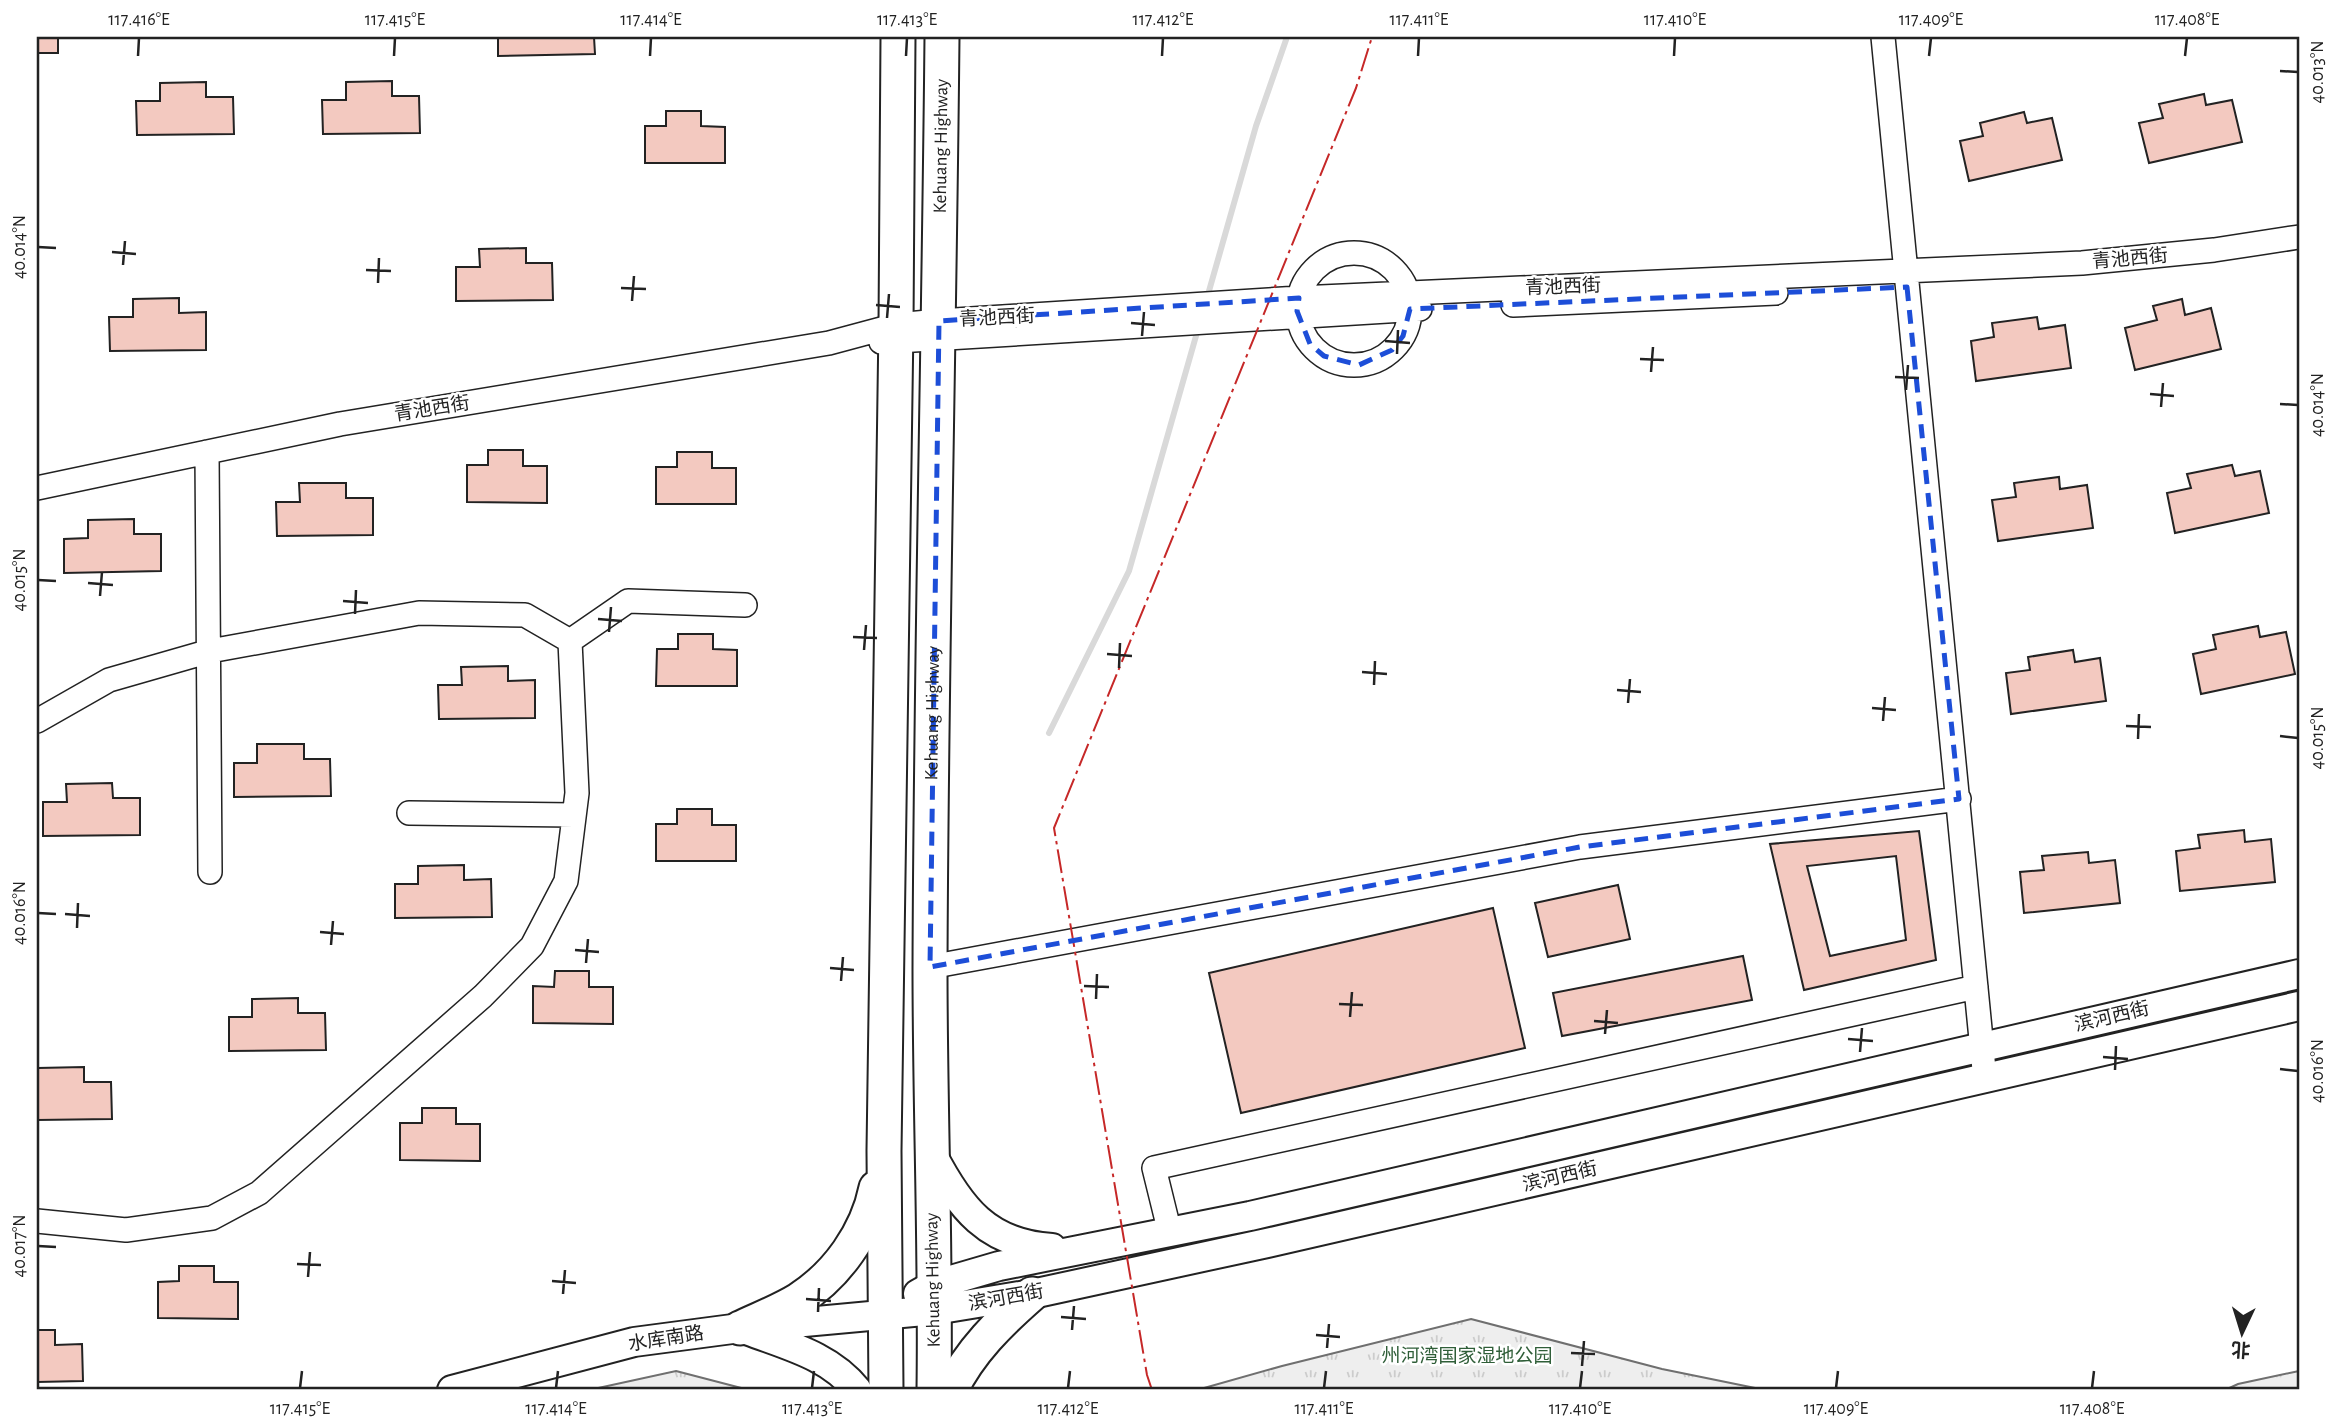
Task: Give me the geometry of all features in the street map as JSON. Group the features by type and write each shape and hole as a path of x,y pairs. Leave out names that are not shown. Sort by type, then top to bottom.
{"highway":[{"path":"886,1390 884,1151 898,37"},
{"name":"Kehuang Highway","path":"934,1390 930,967 942,37"},
{"path":"740,1328 799,1300 835,1270 853,1246 866,1222 884,1151"},
{"path":"951,1390 971,1356 1000,1322 1032,1294"}],"main road":[{"name":"滨河西街","path":"886,1313 935,1297 999,1266 1170,1233 2299,974"},
{"name":"滨河西街","path":"935,1297 1032,1294 1985,1080 2299,1006"},
{"path":"931,1152 958,1200 975,1219 994,1233 1014,1242 1036,1247 1083,1250"},
{"name":"水库南路","path":"452,1390 634,1342 886,1313"},
{"path":"740,1328 831,1363 858,1390"}],"street":[{"path":"1883,37 1985,1080"},
{"name":"青池西街","path":"1906,279 2135,259 2299,237"},
{"name":"青池西街","path":"37,488 340,424 896,333 1409,301 1906,279 2124,274 2263,258 2299,251"},
{"path":"1359,253 1377,257 1393,268 1404,283 1409,301 1410,319 1403,336 1392,350 1377,360 1359,365 1341,363 1324,356 1310,344 1301,328 1299,307 1308,275 1322,262 1340,254 1359,253"},
{"path":"207,452 210,872"},
{"path":"570,641 628,601 745,606"},
{"path":"37,721 109,680 210,651 419,613 525,615 570,641"},
{"path":"37,1221 126,1230 212,1218 259,1193 483,996 532,946 566,881 575,815 577,793 570,641"},
{"path":"930,967 1580,847 1959,799"},
{"path":"409,813 575,815"},
{"path":"1170,1233 1154,1168 1976,987"}],"highlighted area":[{"path":"1907,287 1959,799 1580,847 930,967 939,321 1299,298 1297,311 1310,344 1324,356 1359,365 1392,350 1403,336 1410,309"}],"green space":[{"name":"州河湾国家湿地公园","path":"1471,1319 1662,1369 1765,1390 1197,1390"},
{"path":"676,1371 749,1390 589,1390"},
{"path":"2299,1371 2299,1390 2225,1390 2238,1384"}],"building":[{"path":"37,37 58,37 58,53 37,53"},
{"path":"498,37 594,37 595,54 498,56"},
{"path":"392,81 392,96 419,96 420,133 323,134 322,100 346,100 346,82"},
{"path":"206,82 206,97 233,97 234,134 137,135 136,101 160,101 160,83"},
{"path":"2204,94 2206,105 2232,100 2242,142 2149,163 2139,123 2163,118 2159,104"},
{"path":"666,111 701,111 701,126 725,127 725,163 645,163 645,126 666,126"},
{"path":"2024,112 2027,123 2052,118 2062,160 1969,181 1960,141 1983,136 1980,123"},
{"path":"526,248 526,263 552,263 553,300 456,301 456,267 480,267 479,249"},
{"path":"179,298 179,313 206,312 206,350 110,351 109,317 133,317 133,299"},
{"path":"2182,299 2185,315 2211,308 2221,349 2135,370 2125,328 2157,320 2153,306"},
{"path":"2037,317 2039,329 2065,325 2071,368 1976,381 1971,341 1994,337 1992,323"},
{"path":"488,450 523,450 523,466 547,466 547,503 467,502 467,465 488,465"},
{"path":"677,452 712,452 712,468 736,468 736,504 656,504 656,467 677,467"},
{"path":"2232,465 2235,476 2260,471 2269,513 2175,533 2167,493 2191,488 2187,474"},
{"path":"2059,477 2060,489 2087,485 2093,528 1998,541 1992,500 2016,497 2014,483"},
{"path":"299,483 346,483 346,498 373,498 373,535 277,536 276,502 300,502"},
{"path":"134,519 134,534 161,534 161,571 64,573 64,539 88,538 88,520"},
{"path":"2258,626 2260,637 2286,632 2295,674 2201,694 2193,654 2216,649 2213,635"},
{"path":"678,634 713,634 713,649 737,650 737,686 656,686 657,649 678,649"},
{"path":"2073,650 2075,662 2100,658 2106,701 2011,714 2006,673 2030,670 2028,657"},
{"path":"508,666 508,681 535,680 535,718 439,719 438,685 462,685 461,667"},
{"path":"257,744 304,744 304,759 330,759 331,796 234,797 234,763 257,763"},
{"path":"112,783 113,798 140,798 140,835 43,836 43,802 67,802 66,784"},
{"path":"677,809 712,809 712,825 736,825 736,861 656,861 656,824 677,824"},
{"path":"2244,830 2245,842 2271,839 2275,882 2180,891 2176,851 2200,848 2198,835"},
{"path":"1919,831 1936,960 1804,990 1770,844","holes":["1896,856 1906,940 1830,956 1807,866"]},
{"path":"2088,852 2089,863 2115,860 2120,903 2024,913 2020,872 2044,870 2042,856"},
{"path":"464,865 464,880 491,879 492,917 395,918 395,884 418,884 418,866"},
{"path":"1618,885 1630,939 1548,957 1535,903"},
{"path":"1493,908 1525,1048 1241,1113 1209,973"},
{"path":"1743,956 1752,1000 1562,1036 1553,993"},
{"path":"555,971 589,971 589,987 613,987 613,1024 533,1023 533,986 554,987"},
{"path":"298,998 298,1013 325,1013 326,1050 229,1051 229,1017 252,1017 252,999"},
{"path":"84,1067 84,1082 111,1082 112,1119 37,1120 38,1068"},
{"path":"422,1108 456,1108 456,1124 480,1124 480,1161 400,1160 400,1123 422,1123"},
{"path":"179,1266 214,1266 214,1282 238,1282 238,1319 158,1318 158,1282 179,1281"},
{"path":"37,1330 55,1330 55,1345 82,1344 83,1381 37,1382"}],"waterway":[{"path":"1207,298 1256,126 1287,37"},
{"path":"1049,733 1129,571 1198,329"}],"power":[{"path":"1152,1390 1147,1375 1054,828 1356,88 1372,37"}]}
